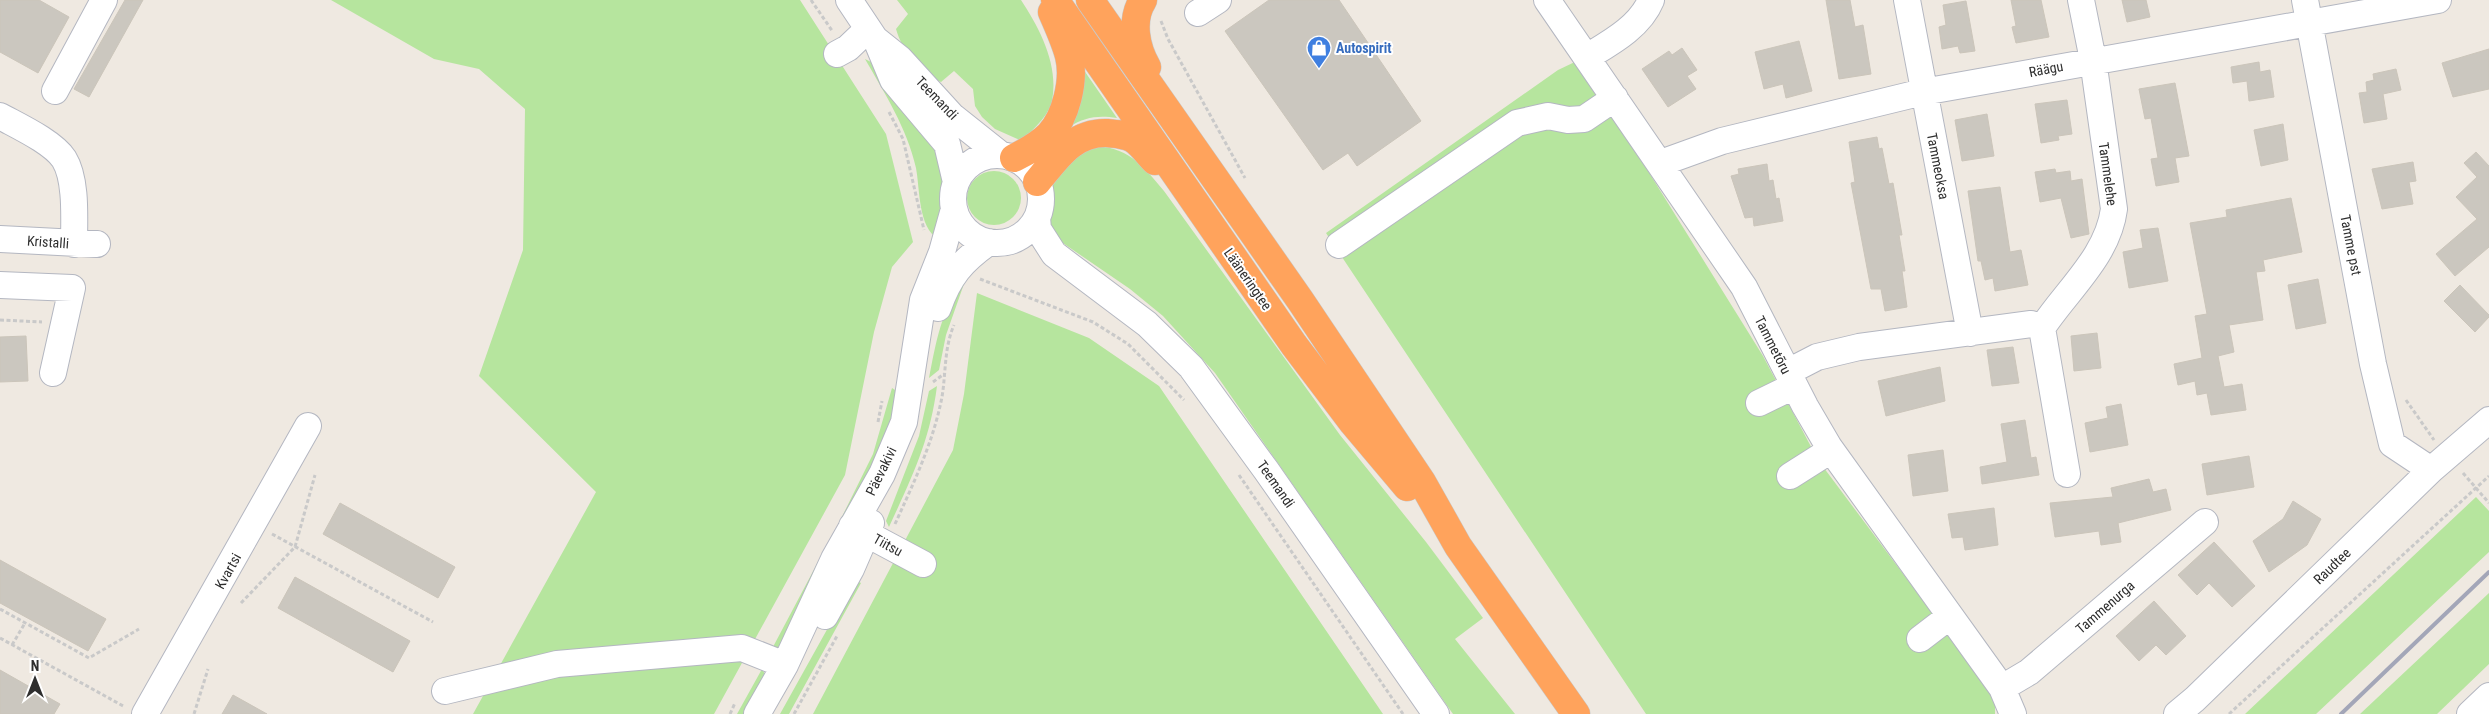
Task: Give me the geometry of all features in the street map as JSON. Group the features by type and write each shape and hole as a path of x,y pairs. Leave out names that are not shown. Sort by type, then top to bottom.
{"highway":[{"path":"1007,157 1033,147 1049,134 1063,114 1070,81 1069,57 1046,0"},
{"name":"Lääneringtee","path":"1055,0 1294,345 1335,399 1458,546"},
{"name":"Lääneringtee","path":"1090,0 1199,154 1422,482 1458,546 1501,610 1576,714"},
{"path":"1143,0 1139,7 1135,24 1142,58 1199,154"},
{"path":"1037,182 1061,153 1081,138 1098,133 1120,134 1134,139 1190,196"}],"street":[{"path":"55,91 104,0"},
{"path":"831,0 857,42"},
{"name":"Teemandi","path":"850,0 857,42 893,80 947,144 956,182 953,195 954,210 960,223 969,234 999,241 1086,280"},
{"name":"Tammetõru","path":"1547,0 1744,287 1791,379 1831,450 2002,688 2030,714"},
{"path":"1587,57 1624,33 1639,18 1651,0"},
{"name":"Tammeoksa","path":"1907,0 1970,332"},
{"name":"Tammelehe","path":"2042,328 2101,248 2112,224 2112,195 2081,0"},
{"name":"Räägu","path":"1660,163 1722,141 1923,92 2092,60 2307,12 2438,0"},
{"name":"Tamme pst","path":"2307,12 2373,364 2392,444 2431,470"},
{"name":"Teemandi","path":"857,42 900,59 952,116 1007,157 1032,172 1040,194 1037,218 1038,229 1046,244 1054,254 1086,280 1147,324 1190,367 1266,470 1436,714"},
{"path":"1339,245 1517,123 1548,116 1568,120 1584,119 1615,98"},
{"name":"Kristalli","path":"0,116 46,143 64,159 73,186 86,244 0,239"},
{"path":"956,182 964,170 974,161 987,156 1007,157"},
{"name":"Päevakivi","path":"748,706 785,665 859,530 904,422 923,300 950,260 954,210"},
{"path":"999,241 1021,236 1037,218"},
{"name":"Päevakivi","path":"950,260 999,241"},
{"path":"0,285 72,288 53,374"},
{"path":"1758,403 1817,357 1859,347 2031,324 2042,328 2067,474"},
{"name":"Raudtee","path":"2177,714 2195,699 2431,470 2489,420"},
{"name":"Kvartsi","path":"138,712 253,524 308,426"},
{"path":"1790,476 1831,450"},
{"name":"Tammenurga","path":"2002,688 2029,672 2205,522"},
{"name":"Päevakivi","path":"769,714 851,569 859,530"},
{"name":"Tiitsu","path":"859,530 923,564"},
{"path":"1920,638 1950,616"},
{"path":"445,691 557,664 742,648 785,665"},
{"name":"Tammetõru","path":"2002,688 2013,714"},
{"path":"2470,714 2489,696"}],"path":[{"path":"811,0 831,30 857,42"},
{"path":"885,105 903,139 914,193 926,237 968,274 1092,322 1128,344 1188,403"},
{"path":"0,320 64,324"},
{"path":"878,423 884,395"},
{"path":"1233,467 1403,714"},
{"path":"241,604 295,547 315,474"},
{"path":"2229,714 2489,476"},
{"path":"253,524 433,622"},
{"path":"0,609 90,658 139,629"},
{"path":"12,645 25,623"},
{"path":"0,638 138,712"},
{"path":"194,714 208,669"},
{"path":"730,714 748,706"}],"green space":[{"path":"331,0 800,0 886,134 913,242 892,267 874,332 845,475 714,714 473,714 596,492 479,376 523,250 525,109 479,69 434,59"},
{"path":"897,0 1021,0 1041,35 1053,74 1050,107 1040,122 1022,141 995,129 982,117 975,106 973,89 954,71 941,82 926,73 913,60 903,45 896,29 908,14"},
{"path":"865,59 873,63 941,150 945,174 938,239 931,233 923,217 916,168 907,139 895,112"},
{"path":"1579,60 1763,356 1818,460 1963,654 1995,701 1995,714 1646,714 1326,233 1558,70"},
{"path":"1081,66 1117,118 1092,118 1069,127"},
{"path":"1088,146 1101,146 1123,152 1140,164 1164,191 1340,435 1426,542 1483,618 1455,639 1515,714 1453,714 1215,373 1163,316 1130,289 1057,239 1050,224 1047,211 1048,198 1058,176"},
{"path":"994,171 1004,173 1013,179 1019,188 1021,198 1019,208 1013,217 1004,223 994,225 984,223 975,217 969,208 967,198 969,188 975,179 984,173"},
{"path":"965,281 946,335 939,370 929,378 937,339 945,314 957,291"},
{"path":"977,293 1089,338 1159,386 1383,714 813,714 953,450 964,394"},
{"path":"937,386 925,442 889,527 886,521 919,436 929,391"},
{"path":"892,388 898,392 891,430 872,473 826,549 873,454"},
{"path":"2476,497 2489,511 2489,552 2316,714 2245,714"},
{"path":"819,560 787,642 773,650 774,645"},
{"path":"857,581 861,583 789,714 780,714 834,617"},
{"path":"2489,593 2489,664 2437,714 2360,714"},
{"path":"762,669 765,674 747,714 737,714"}],"building":[{"path":"0,0 39,0 69,17 38,73 0,52"},
{"path":"125,0 143,0 89,97 74,89"},
{"name":"Autospirit","path":"1269,0 1339,0 1421,121 1357,166 1348,153 1323,170 1225,31"},
{"path":"1826,0 1850,0 1855,27 1863,25 1871,74 1839,79"},
{"path":"2011,0 2041,0 2049,37 2016,43 2012,27 2016,26"},
{"path":"2122,0 2146,0 2150,17 2127,22"},
{"path":"1966,1 1975,51 1960,53 1958,46 1942,49 1939,27 1946,25 1943,5"},
{"path":"1799,41 1812,91 1786,98 1783,84 1764,89 1755,52"},
{"path":"1682,48 1697,70 1687,76 1696,89 1668,107 1642,69 1669,51 1672,55"},
{"path":"2489,49 2489,89 2453,97 2442,63"},
{"path":"2259,62 2260,72 2270,70 2274,97 2249,101 2247,81 2233,83 2231,67"},
{"path":"2396,69 2401,90 2383,94 2387,119 2364,123 2359,93 2367,92 2366,82 2374,80 2373,74"},
{"path":"2175,83 2189,156 2175,158 2179,182 2156,186 2151,159 2158,158 2151,118 2145,119 2139,89"},
{"path":"2067,100 2072,134 2058,136 2059,140 2041,143 2035,104"},
{"path":"1987,114 1994,156 1962,161 1955,120"},
{"path":"2283,124 2288,160 2261,166 2254,130"},
{"path":"1877,137 1879,149 1882,148 1889,184 1893,183 1902,235 1899,235 1905,271 1902,271 1907,307 1885,311 1881,289 1871,289 1851,183 1855,182 1849,142"},
{"path":"2476,152 2489,166 2489,247 2455,276 2436,254 2477,219 2456,197 2477,177 2464,163"},
{"path":"2413,162 2416,181 2409,182 2413,204 2382,209 2372,169"},
{"path":"1767,164 1769,181 1773,180 1776,199 1779,198 1783,221 1754,226 1753,217 1745,218 1731,176 1739,174 1738,169"},
{"path":"2055,169 2056,173 2070,171 2071,181 2082,179 2089,234 2071,238 2061,198 2040,202 2035,172"},
{"path":"2000,187 2010,252 2021,250 2028,285 1995,291 1993,278 1985,280 1981,261 1978,261 1968,191"},
{"path":"2291,198 2302,252 2263,260 2265,271 2256,272 2263,320 2229,325 2234,352 2218,356 2224,387 2242,384 2246,410 2211,415 2207,393 2197,395 2195,381 2178,385 2174,364 2202,358 2195,316 2207,314 2190,223 2227,217 2226,210"},
{"path":"2158,228 2168,281 2129,288 2123,252 2143,248 2140,230"},
{"path":"2318,279 2326,323 2296,329 2288,285"},
{"path":"2460,285 2489,315 2475,332 2444,301"},
{"path":"2097,333 2101,368 2074,371 2071,336"},
{"path":"26,336 28,381 0,382 0,337"},
{"path":"2013,347 2019,383 1992,386 1987,350"},
{"path":"1940,367 1945,401 1886,416 1878,381"},
{"path":"2121,404 2128,445 2090,452 2085,423 2108,418 2106,407"},
{"path":"2025,420 2031,458 2036,457 2039,475 1982,484 1980,467 2007,462 2001,424"},
{"path":"1943,450 1948,491 1913,496 1908,455"},
{"path":"2249,456 2254,487 2207,495 2202,464"},
{"path":"2149,479 2153,492 2166,489 2171,510 2118,523 2121,542 2101,545 2099,531 2055,537 2050,503 2113,497 2111,488"},
{"path":"2293,501 2321,519 2307,545 2269,572 2253,541 2283,519"},
{"path":"340,503 455,567 438,598 323,534"},
{"path":"1994,508 1998,545 1965,550 1963,537 1952,538 1948,514"},
{"path":"2214,542 2255,586 2232,607 2209,583 2197,595 2178,575"},
{"path":"0,560 106,619 88,651 0,603"},
{"path":"295,577 410,641 393,672 278,608"},
{"path":"2154,601 2186,636 2166,655 2156,645 2139,661 2116,636"},
{"path":"0,670 60,704 54,714 0,714"},
{"path":"233,695 267,714 222,714"}],"railway":[{"path":"2341,714 2489,572"}],"place":[{"name":"Autospirit","path":"1319,69"}]}
